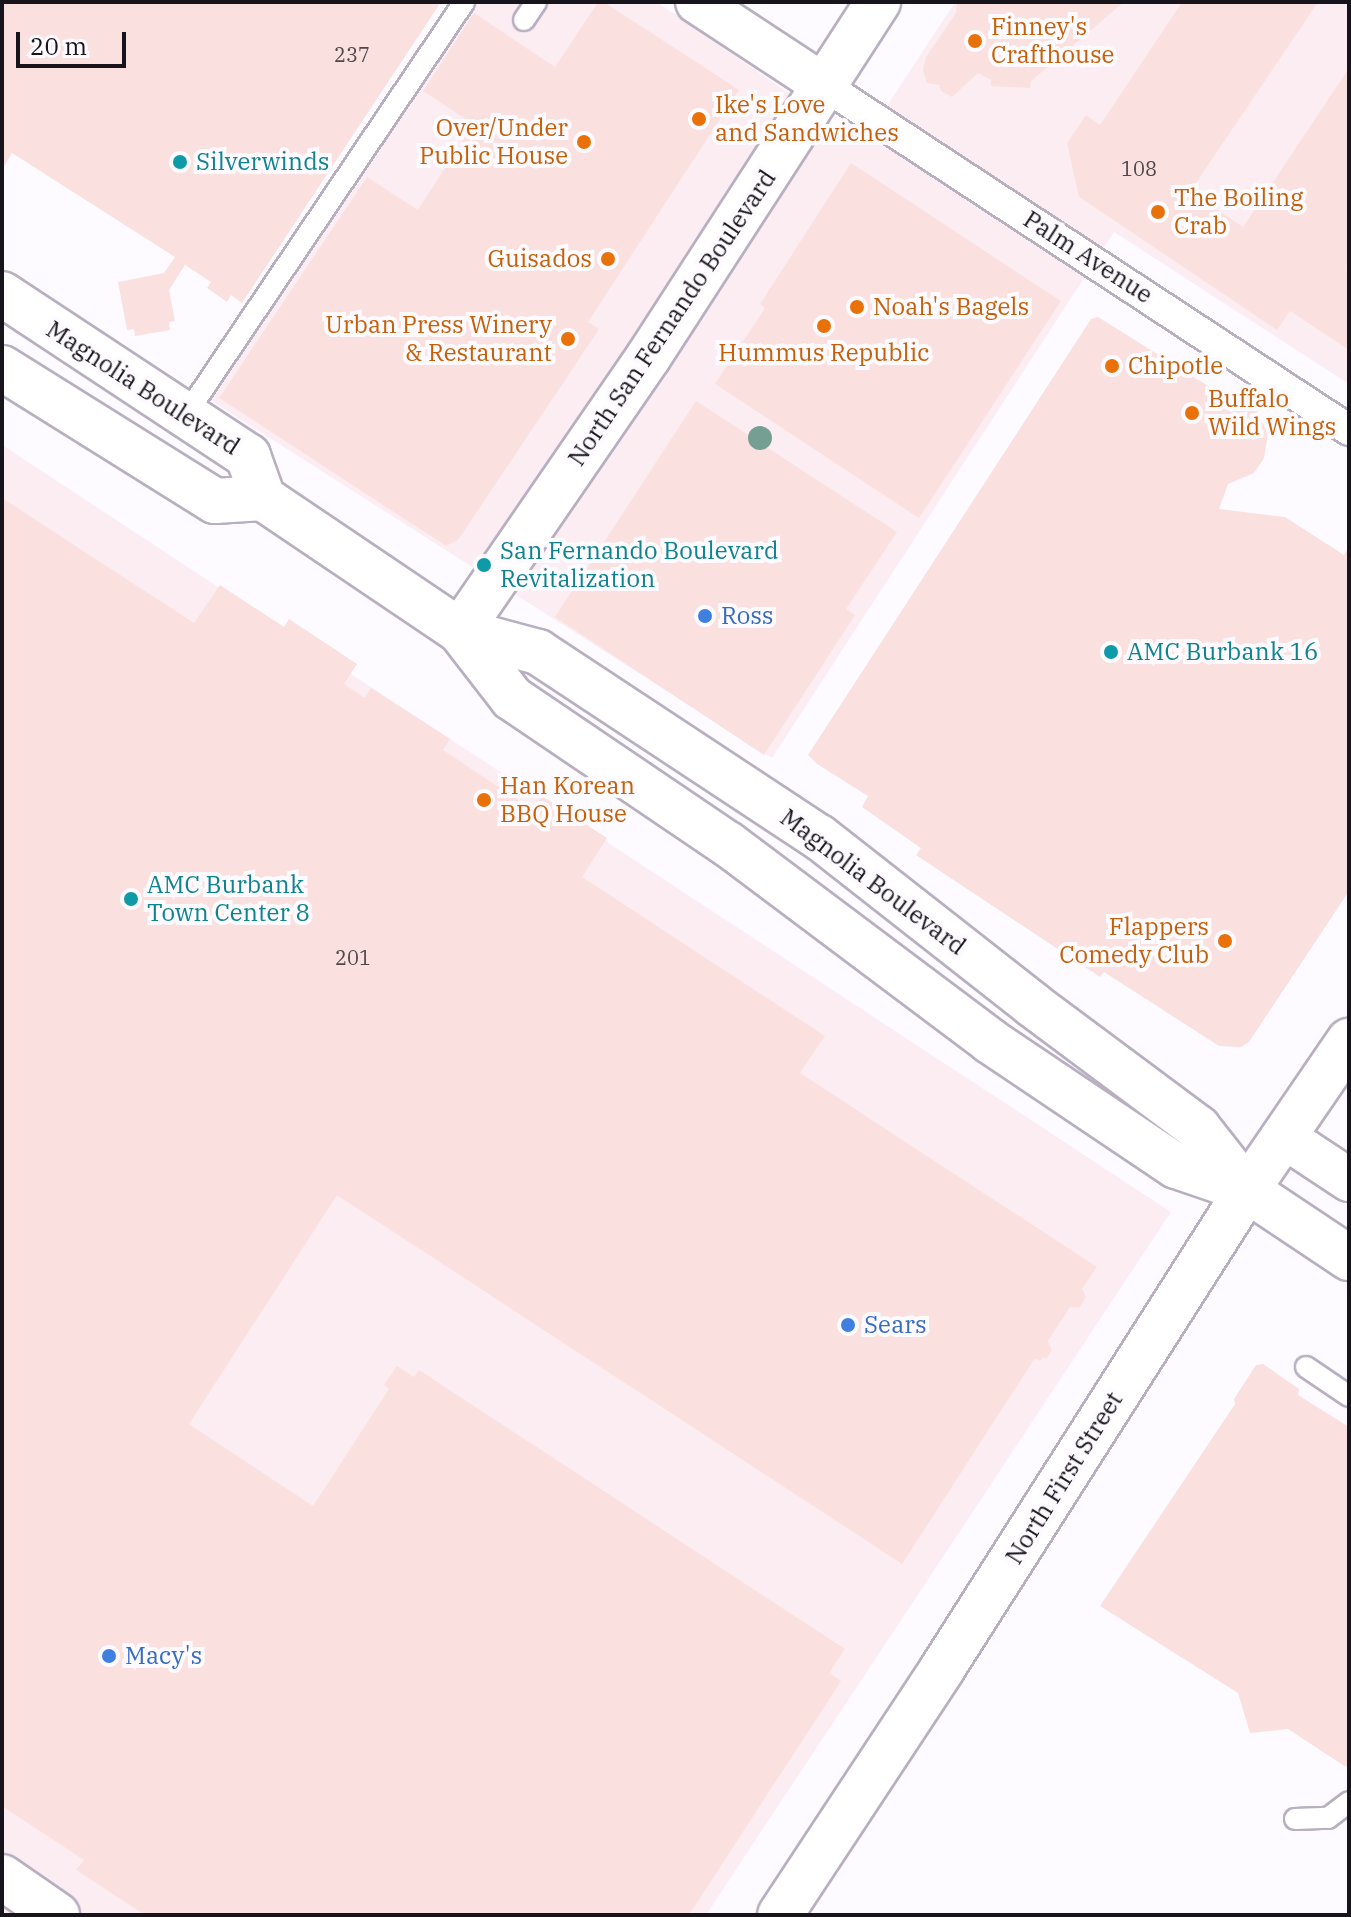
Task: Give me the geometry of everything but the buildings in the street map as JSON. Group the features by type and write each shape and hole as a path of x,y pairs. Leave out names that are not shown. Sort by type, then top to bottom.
{"main road":[{"name":"North San Fernando Boulevard","path":"460,631 649,356 878,2"},
{"name":"Magnolia Boulevard","path":"2,294 248,456 263,498 460,631 512,698 728,844 990,1041 1176,1166 1247,1190 1349,1258"},
{"path":"2,368 215,501 263,498"},
{"name":"Magnolia Boulevard","path":"460,631 538,652 819,837 1033,1005 1198,1128 1247,1190"},
{"name":"North First Street","path":"780,1915 942,1669 1247,1190 1349,1041"},
{"path":"2,1877 57,1915"}],"street":[{"path":"697,2 825,86"},
{"name":"Palm Avenue","path":"825,86 1349,430"},
{"path":"1284,1137 1349,1180"}],"lane":[{"path":"185,416 464,2"},
{"path":"524,20 536,2"},
{"path":"1306,1367 1349,1396"},
{"path":"1295,1819 1328,1818 1349,1802"}],"shaded area":[{"path":"471,2 657,2 862,144 955,2 1349,2 1349,384 1114,232 772,758 210,400"},
{"path":"2,445 1171,1212 706,1915 2,1915"}],"place":[{"name":"Finney's Crafthouse","path":"975,41"},
{"name":"Ike's Love and Sandwiches","path":"699,119"},
{"name":"Over/Under Public House","path":"584,142"},
{"name":"Silverwinds","path":"180,162"},
{"name":"The Boiling Crab","path":"1158,212"},
{"name":"Guisados","path":"608,259"},
{"name":"Noah's Bagels","path":"857,307"},
{"name":"Hummus Republic","path":"824,326"},
{"name":"Urban Press Winery & Restaurant","path":"568,339"},
{"name":"Chipotle","path":"1112,366"},
{"name":"Buffalo Wild Wings","path":"1192,413"},
{"name":"San Fernando Boulevard Revitalization","path":"484,565"},
{"name":"Ross","path":"705,616"},
{"name":"AMC Burbank 16","path":"1111,652"},
{"name":"Han Korean BBQ House","path":"484,800"},
{"name":"AMC Burbank Town Center 8","path":"131,899"},
{"name":"Flappers Comedy Club","path":"1225,941"},
{"name":"Sears","path":"848,1325"},
{"name":"Macy's","path":"109,1656"}]}
